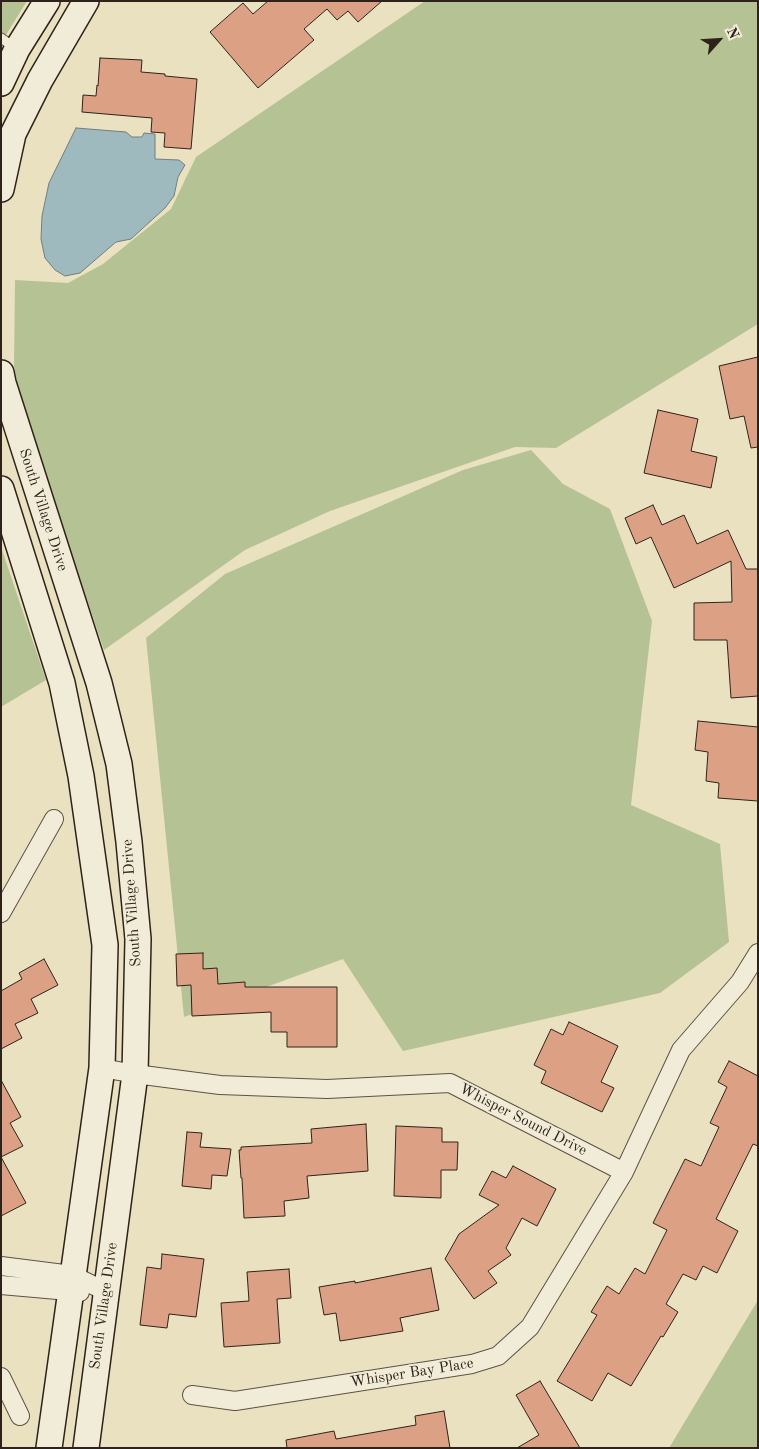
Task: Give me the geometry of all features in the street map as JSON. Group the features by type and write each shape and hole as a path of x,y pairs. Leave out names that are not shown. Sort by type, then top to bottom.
{"street":[{"path":"1,83 9,44 47,1"},
{"path":"1,188 13,134 40,80 86,1"},
{"name":"South Village Drive","path":"1,373 2,383 99,683 118,764 129,842 138,939 135,1074 86,1448"},
{"name":"South Village Drive","path":"1,490 62,683 81,776 105,945 102,1068 49,1448"},
{"path":"1,913 54,819"},
{"path":"624,1172 681,1050 740,982 758,953"},
{"name":"Whisper Sound Drive","path":"102,1068 220,1085 327,1089 450,1083 624,1172"},
{"name":"Whisper Bay Place","path":"192,1395 234,1401 472,1364 498,1356 530,1327 624,1172"},
{"path":"1,1266 107,1292"},
{"path":"1,1285 71,1283"},
{"path":"1,1377 20,1416"}],"green space":[{"path":"1,1 27,1 1,43"},
{"path":"425,1 758,1 758,324 556,448 515,447 330,511 245,550 104,650 22,407 14,367 15,280 68,283 103,264 171,209 196,157"},
{"path":"531,450 563,484 610,509 652,621 631,805 720,844 729,942 660,993 403,1051 343,959 184,1017 146,638 225,574 463,470"},
{"path":"1,547 46,680 1,707"},
{"path":"758,1300 758,1448 669,1448"}],"water":[{"path":"76,128 126,132 132,137 142,137 144,133 155,134 155,159 179,160 185,165 178,177 174,196 165,208 131,239 116,242 80,273 65,276 55,270 45,258 41,239 42,216 49,183"}],"building":[{"path":"268,1 382,1 358,22 348,11 337,20 327,9 304,29 314,40 258,88 210,32 243,3 253,14"},
{"path":"100,58 142,60 141,72 197,79 191,149 164,147 165,133 151,132 152,118 82,112 83,95 96,96"},
{"path":"758,357 758,447 751,448 744,416 730,419 719,366"},
{"path":"658,410 698,419 691,451 717,457 711,488 644,473"},
{"path":"653,505 662,525 684,515 697,544 728,530 746,569 758,569 758,696 731,698 727,640 694,640 694,603 732,602 731,561 674,588 651,537 636,544 625,518"},
{"path":"698,721 758,727 758,801 718,798 719,783 706,781 708,752 695,750"},
{"path":"203,953 203,969 217,968 218,984 245,982 245,987 337,987 337,1047 287,1047 287,1032 271,1032 271,1012 192,1016 191,985 177,986 176,954"},
{"path":"44,959 58,985 31,999 38,1013 15,1024 22,1038 1,1049 1,991 22,979 19,973"},
{"path":"569,1022 618,1046 601,1082 614,1088 602,1112 541,1083 546,1071 534,1065 551,1029 563,1035"},
{"path":"729,1061 758,1076 758,1146 753,1144 716,1219 738,1231 717,1273 703,1266 696,1280 683,1274 666,1304 678,1312 631,1386 608,1373 592,1401 557,1381 597,1315 591,1312 607,1286 619,1294 635,1268 645,1274 667,1230 653,1223 685,1159 701,1166 719,1127 710,1123 727,1087 718,1082"},
{"path":"1,1080 21,1117 10,1123 23,1146 1,1157"},
{"path":"366,1124 368,1171 307,1176 309,1198 284,1201 285,1216 244,1218 239,1150 241,1150 241,1147 312,1143 311,1129"},
{"path":"396,1126 442,1128 442,1142 458,1142 457,1170 441,1170 441,1198 394,1196"},
{"path":"187,1132 202,1133 200,1147 231,1149 227,1176 212,1175 211,1189 182,1186"},
{"path":"1,1157 26,1203 1,1216"},
{"path":"513,1166 556,1189 537,1226 522,1218 506,1248 511,1255 488,1271 497,1283 474,1299 445,1259 459,1234 499,1205 479,1195 492,1171 506,1178"},
{"path":"162,1254 204,1259 196,1317 169,1314 167,1328 140,1325 147,1267 161,1269"},
{"path":"431,1268 439,1310 400,1318 403,1331 340,1341 336,1313 324,1315 319,1287 355,1281 355,1283"},
{"path":"289,1269 291,1298 277,1299 280,1343 224,1347 221,1303 249,1301 247,1272"},
{"path":"540,1381 580,1448 517,1448 539,1435 516,1395"},
{"path":"444,1411 450,1448 287,1448 286,1440 334,1431 336,1439 416,1425 415,1416"}]}
